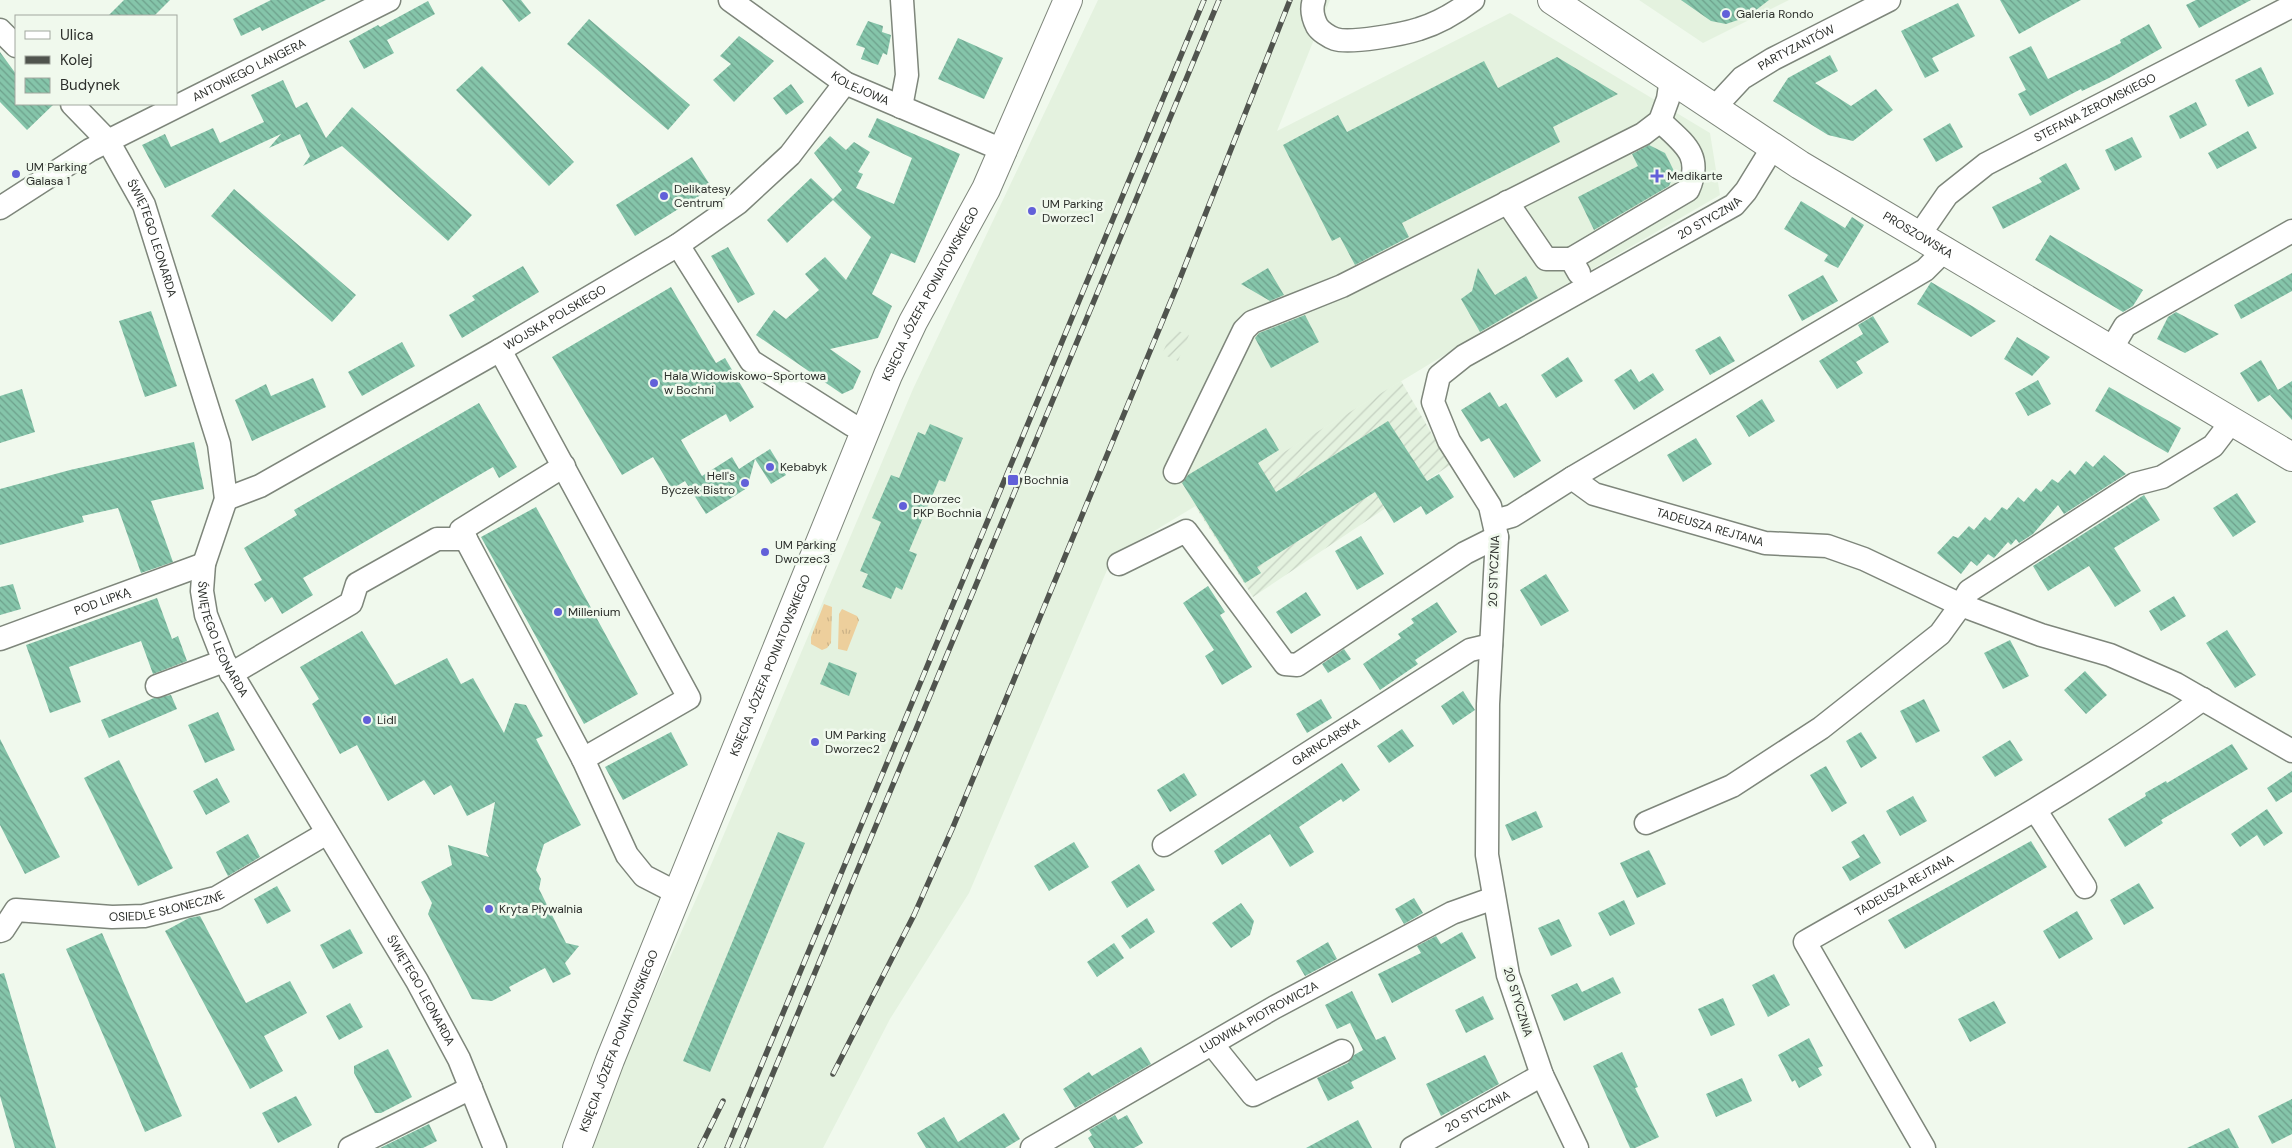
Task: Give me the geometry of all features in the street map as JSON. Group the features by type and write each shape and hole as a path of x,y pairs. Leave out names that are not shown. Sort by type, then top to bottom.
{"main road":[{"name":"KSIĘCIA JÓZEFA PONIATOWSKIEGO","path":"577,1148 610,1060 866,430 913,322 986,190 1068,0"},
{"name":"PROSZOWSKA","path":"1552,0 1773,147 2292,456"}],"street":[{"name":"ANTONIEGO LANGERA","path":"0,208 90,150 389,0"},
{"name":"KOLEJOWA","path":"730,0 845,83 1004,151"},
{"path":"901,107 907,75 902,0"},
{"path":"1314,0 1312,5 1314,20 1320,30 1336,40 1376,38 1419,29 1455,14 1473,0"},
{"name":"PARTYZANTÓW","path":"1714,107 1742,78 1773,59 1889,0"},
{"name":"STEFANA ŻEROMSKIEGO","path":"1920,234 1947,195 1986,164 2292,6"},
{"path":"0,30 15,45"},
{"path":"1175,472 1244,330 1252,322 1342,286 1643,134 1660,121 1668,99 1671,79"},
{"name":"WOJSKA POLSKIEGO","path":"226,500 260,486 500,350 678,245 738,203 790,155 845,83"},
{"name":"ŚWIĘTEGO LEONARDA","path":"73,105 108,141 144,205 219,444 226,500 204,564 202,591 206,615 227,667 417,980 459,1059 495,1148"},
{"path":"1507,202 1546,259 1572,259 1688,190 1694,176 1694,158 1687,146 1660,121"},
{"name":"20 STYCZNIA","path":"1577,1148 1542,1075 1508,975 1487,855 1488,704 1496,529 1490,506 1450,440 1434,402 1440,376 1464,356 1734,205 1746,191 1773,147"},
{"path":"2112,348 2125,326 2292,231"},
{"path":"678,245 751,361 852,425 866,430"},
{"path":"1119,564 1186,531 1285,664 1297,665 1465,553 1512,516 1572,478 1925,270 1946,249"},
{"path":"1572,259 1586,288"},
{"path":"500,350 689,698 583,759"},
{"path":"1646,823 1732,786 1821,728 1940,634 1969,591 2127,490 2147,480 2162,477 2213,446 2232,421"},
{"path":"564,466 461,530 583,759 627,855 644,876 679,894"},
{"name":"TADEUSZA REJTANA","path":"1572,478 1594,494 1765,543 1827,546 1864,559 1961,605 2041,635 2110,655 2176,684 2292,752"},
{"path":"157,686 227,667 351,603 357,584 437,539 466,539"},
{"name":"POD LIPKĄ","path":"0,639 204,564"},
{"name":"GARNCARSKA","path":"1164,845 1470,650 1491,645"},
{"name":"TADEUSZA REJTANA","path":"1924,1148 1805,942 2036,811 2159,731 2203,699"},
{"path":"2036,811 2085,887"},
{"name":"OSIEDLE SŁONECZNE","path":"0,931 3,930 16,910 112,917 144,916 216,898 327,833"},
{"name":"LUDWIKA PIOTROWICZA","path":"1032,1148 1275,1007 1452,913 1494,898"},
{"path":"1212,1044 1253,1095 1342,1051"},
{"name":"20 STYCZNIA","path":"1412,1148 1542,1075"},
{"path":"350,1148 471,1088"}],"shaded area":[{"path":"1098,0 1330,0 1277,131 1510,13 1710,133 1720,195 1456,348 1113,556 969,893 890,1019 823,1148 588,1148 623,1062 702,886 913,389"},
{"name":"Galeria Rondo","path":"1639,0 1789,0 1703,43"},
{"path":"1173,329 1189,335 1178,361 1162,354"},
{"path":"1401,381 1450,465 1253,597 1195,506"}],"green space":[{"path":"824,604 832,607 831,643 822,650 811,644 811,637"},
{"path":"842,609 857,616 859,620 847,651 838,649 839,614"}],"building":[{"path":"124,0 170,0 155,15 109,15"},
{"path":"271,0 326,0 262,31 260,27 241,36 233,19"},
{"path":"502,0 521,0 531,13 519,22"},
{"name":"Galeria Rondo","path":"1681,0 1769,0 1747,17 1726,24 1711,21"},
{"path":"2000,0 2081,0 2019,34"},
{"path":"2196,0 2251,0 2199,28 2186,5"},
{"path":"428,1 435,14 387,40 394,53 364,69 349,41 378,25 380,27"},
{"path":"1958,3 1975,36 1932,58 1939,71 1925,78 1901,31"},
{"path":"589,19 690,105 668,130 567,44"},
{"path":"868,21 883,26 882,32 891,35 887,55 883,53 878,65 861,59 865,48 856,45"},
{"path":"2149,24 2162,48 2109,78 2082,91 2081,89 2030,116 2018,94 2026,90 2009,57 2031,46 2048,79 2121,43 2120,40"},
{"path":"739,36 774,61 734,102 713,80 731,64 720,56"},
{"path":"958,38 1003,58 984,99 938,79"},
{"path":"0,52 15,73 15,105 53,105 27,130 0,102"},
{"path":"1830,55 1838,71 1815,83 1851,106 1876,89 1893,110 1853,141 1828,135 1773,101 1788,78"},
{"path":"1557,57 1618,94 1553,127 1560,142 1402,223 1409,237 1355,265 1340,237 1332,241 1283,145 1338,115 1347,132 1484,61 1498,88"},
{"path":"482,66 574,162 549,186 456,90"},
{"path":"2261,67 2274,94 2248,107 2235,80"},
{"path":"283,80 296,108 307,102 326,138 352,107 472,215 448,241 342,146 303,166 310,156 300,134 269,148 281,134 165,188 142,145 165,134 171,147 213,128 220,143 264,122 251,95"},
{"path":"791,84 804,102 786,115 773,98"},
{"path":"2196,102 2207,125 2180,139 2169,116"},
{"path":"877,118 960,154 915,263 891,253 872,294 892,306 878,338 830,349 861,371 853,389 842,394 756,335 774,310 786,319 819,290 805,274 825,257 846,280 871,237 833,200 787,243 767,220 811,178 833,199 842,190 814,153 830,136 846,150 854,142 870,152 858,172 863,174 856,188 894,204 912,158 868,137"},
{"path":"1950,123 1963,147 1936,162 1923,139"},
{"path":"2248,131 2257,148 2217,169 2208,153"},
{"path":"2132,137 2142,157 2115,171 2105,150"},
{"path":"1649,145 1665,153 1675,173 1669,186 1594,230 1578,197 1638,166 1632,154"},
{"name":"Delikatesy Centrum","path":"692,157 712,188 635,236 616,205"},
{"path":"2066,163 2080,189 2003,229 1992,207 2042,182 2039,178"},
{"path":"234,189 356,295 332,322 211,216"},
{"path":"1801,201 1845,228 1852,217 1864,225 1838,268 1824,261 1828,255 1784,229"},
{"path":"2050,235 2143,290 2133,306 2123,312 2035,260"},
{"path":"728,247 755,294 738,303 711,256"},
{"path":"523,266 539,292 462,338 449,315 475,300 472,296"},
{"path":"1268,268 1284,295 1270,301 1241,284"},
{"path":"1478,268 1495,295 1526,276 1538,298 1480,332 1461,299 1472,291"},
{"path":"2292,273 2292,291 2241,319 2234,305"},
{"path":"1823,275 1838,301 1802,321 1788,295"},
{"path":"1931,282 1996,321 1971,337 1917,304"},
{"name":"Hala Widowiskowo-Sportowa w Bochni","path":"671,287 716,363 725,358 754,407 730,422 726,414 681,440 702,476 732,457 739,469 770,449 786,475 771,484 755,459 747,488 706,514 685,481 672,489 653,457 622,475 552,357"},
{"path":"151,311 177,386 145,397 119,321"},
{"path":"2176,312 2219,334 2185,353 2157,339 2168,317"},
{"path":"1305,315 1319,342 1271,368 1255,338 1259,333"},
{"path":"1873,316 1889,342 1856,362 1863,373 1837,389 1819,361 1863,334 1858,325"},
{"path":"1720,336 1735,361 1710,375 1695,350"},
{"path":"2017,337 2050,357 2032,376 2004,359"},
{"path":"402,342 415,366 362,396 348,372"},
{"path":"1568,357 1583,381 1556,398 1541,375"},
{"path":"2261,360 2278,390 2258,402 2240,373"},
{"path":"1631,369 1639,382 1653,373 1664,390 1634,410 1614,380"},
{"path":"313,378 326,407 252,441 235,400 266,384 271,396"},
{"path":"2038,380 2051,404 2028,416 2015,393"},
{"path":"2292,381 2292,420 2270,395"},
{"path":"2109,387 2181,428 2168,453 2095,411"},
{"path":"22,389 35,432 0,443 0,396"},
{"path":"1490,392 1499,407 1506,403 1541,461 1514,478 1489,438 1481,442 1461,410"},
{"path":"1762,399 1775,421 1749,437 1736,416"},
{"path":"479,403 517,467 499,478 493,467 303,578 313,595 282,614 272,597 265,602 254,584 262,580 244,548 297,515 294,510"},
{"path":"1388,421 1427,481 1439,474 1454,497 1426,515 1421,506 1394,523 1375,492 1257,567 1261,573 1245,583 1182,483 1188,475 1266,428 1279,450 1258,463 1276,492"},
{"name":"Dworzec PKP Bochnia","path":"930,424 963,438 945,482 939,480 909,551 917,554 902,590 896,587 891,599 862,587 868,574 860,571 881,522 872,518 891,475 899,478 918,432 925,435"},
{"path":"1696,438 1712,464 1683,482 1667,455"},
{"path":"194,442 204,489 151,501 173,562 141,573 118,508 82,516 84,522 0,545 0,489 70,470"},
{"path":"2104,455 2126,474 2064,514 2058,505 2033,534 2019,543 2016,539 2011,545 2008,542 1994,558 1988,554 1977,566 1971,561 1961,574 1937,553 1953,536 1958,538 1969,526 1974,530 1985,517 1990,521 2002,507 2007,510 2018,497 2024,502 2036,488 2041,492 2052,479 2058,483 2070,470 2075,475 2086,461 2093,467"},
{"path":"2237,493 2256,522 2233,537 2213,508"},
{"path":"2144,495 2160,520 2114,548 2141,591 2115,607 2089,566 2048,591 2033,566"},
{"name":"Millenium","path":"536,507 638,694 584,724 481,537"},
{"path":"1361,536 1384,574 1357,590 1335,551"},
{"path":"1546,574 1569,611 1541,626 1520,590"},
{"path":"13,584 21,609 0,615 0,587"},
{"path":"1208,586 1225,612 1220,615 1252,667 1222,685 1205,656 1214,650 1183,603"},
{"path":"1306,592 1321,615 1291,634 1276,612"},
{"path":"2174,596 2186,616 2161,631 2149,611"},
{"path":"157,598 172,639 178,636 187,661 153,674 141,641 69,667 81,702 50,713 26,645"},
{"path":"1437,602 1457,632 1415,660 1418,664 1380,690 1363,664 1401,638 1398,634 1414,623 1411,619"},
{"path":"2227,630 2256,675 2235,688 2206,643"},
{"path":"362,631 395,685 447,658 461,684 473,678 504,733 515,703 526,705 543,736 536,739 581,825 544,844 536,870 541,879 539,889 566,943 579,946 565,963 571,974 553,983 545,968 509,987 511,991 492,1001 472,999 428,914 432,903 421,882 452,865 448,845 489,857 486,852 495,802 467,816 451,785 434,795 424,780 388,801 357,745 340,754 312,704 319,699 300,667"},
{"path":"2010,640 2029,676 2003,689 1984,653"},
{"path":"1344,649 1351,659 1328,673 1322,664"},
{"path":"829,662 857,673 849,696 820,684"},
{"path":"2085,671 2107,695 2086,714 2064,690"},
{"path":"1463,691 1475,710 1453,725 1441,706"},
{"path":"171,695 177,709 109,738 101,720 154,698"},
{"path":"1321,699 1332,718 1307,733 1296,714"},
{"path":"1924,699 1940,731 1916,743 1900,711"},
{"path":"218,712 235,750 205,763 188,725"},
{"path":"1402,729 1414,746 1389,763 1377,746"},
{"path":"671,732 688,765 623,800 605,767"},
{"path":"1861,732 1877,758 1861,768 1846,741"},
{"path":"0,739 60,857 25,874 0,825"},
{"path":"2010,740 2023,760 1995,777 1982,757"},
{"path":"2232,744 2248,769 2161,820 2163,823 2125,847 2108,819 2146,796 2145,793 2166,781 2167,783"},
{"path":"119,760 173,868 138,886 84,778"},
{"path":"1342,763 1360,790 1343,802 1341,799 1299,827 1314,852 1290,867 1270,834 1222,865 1214,851"},
{"path":"1826,766 1847,803 1832,812 1810,775"},
{"path":"2292,771 2292,792 2276,802 2267,788"},
{"path":"1184,773 1197,795 1170,812 1157,790"},
{"path":"217,778 230,802 206,815 193,791"},
{"path":"1913,796 1927,821 1900,836 1886,811"},
{"path":"2267,809 2283,833 2264,846 2257,835 2240,847 2231,834"},
{"path":"1536,811 1543,827 1512,841 1505,825"},
{"path":"778,832 805,843 710,1072 683,1061"},
{"path":"248,834 260,857 228,876 216,852"},
{"path":"1864,834 1881,863 1850,881 1842,867 1860,857 1851,842"},
{"path":"2031,841 2047,867 1905,949 1888,920"},
{"path":"1074,842 1089,867 1049,891 1034,866"},
{"path":"1649,850 1666,884 1637,898 1620,863"},
{"path":"1139,864 1155,890 1127,908 1111,882"},
{"path":"2139,883 2154,908 2124,925 2110,900"},
{"path":"277,886 291,911 267,924 254,899"},
{"path":"1414,898 1423,913 1404,924 1395,909"},
{"path":"1624,900 1635,924 1610,936 1598,913"},
{"path":"1241,903 1254,921 1250,935 1231,948 1212,923"},
{"path":"2077,911 2093,939 2059,959 2043,931"},
{"path":"200,916 246,1003 290,981 307,1013 264,1036 283,1071 250,1089 165,931 189,918"},
{"path":"1147,918 1155,932 1130,949 1121,936"},
{"path":"1559,919 1572,946 1551,956 1538,928"},
{"path":"350,929 363,953 333,969 320,945"},
{"path":"1462,932 1476,958 1392,1003 1378,974 1421,953 1417,946 1436,936 1441,944"},
{"path":"102,933 182,1116 145,1132 66,949"},
{"path":"1328,942 1337,959 1305,976 1296,961"},
{"path":"1114,943 1124,958 1097,977 1087,962"},
{"path":"4,973 56,1148 15,1148 0,1096 0,974"},
{"path":"1774,974 1790,1005 1768,1017 1752,985"},
{"path":"1613,977 1621,993 1564,1021 1551,995 1577,983 1582,992"},
{"path":"1352,991 1376,1040 1385,1036 1396,1059 1351,1082 1354,1088 1328,1101 1317,1078 1348,1063 1354,1055 1363,1050 1350,1023 1337,1029 1325,1005"},
{"path":"1483,996 1494,1019 1466,1033 1455,1010"},
{"path":"1723,998 1735,1025 1711,1036 1698,1009"},
{"path":"1994,1001 2006,1023 1970,1042 1958,1019"},
{"path":"350,1003 363,1027 339,1040 326,1016"},
{"path":"1809,1038 1823,1066 1818,1068 1822,1075 1799,1088 1795,1080 1792,1082 1778,1055"},
{"path":"1141,1047 1151,1064 1075,1108 1063,1089 1089,1072 1092,1076"},
{"path":"388,1049 412,1097 381,1113 375,1113 354,1073 354,1066"},
{"path":"1622,1052 1638,1087 1635,1088 1659,1137 1635,1148 1630,1148 1593,1066"},
{"path":"1485,1055 1499,1084 1441,1116 1426,1084"},
{"path":"1742,1078 1752,1101 1716,1117 1706,1094"},
{"path":"296,1096 312,1125 278,1143 262,1113"},
{"path":"2292,1099 2292,1134 2272,1144 2258,1116"},
{"path":"1004,1113 1020,1139 1005,1148 926,1148 917,1133 944,1117 958,1142"},
{"path":"1115,1115 1118,1120 1127,1115 1143,1143 1134,1148 1094,1148 1088,1138 1092,1135 1089,1130"},
{"path":"1358,1120 1372,1148 1306,1148"},
{"path":"429,1124 437,1141 423,1148 380,1148"},
{"path":"2229,1128 2239,1148 2187,1148"}],"railway":[{"path":"727,1148 1204,0"},
{"path":"742,1148 1219,0"},
{"path":"833,1074 914,915 953,827 1177,286 1290,0"},
{"path":"700,1148 723,1101"}],"place":[{"name":"Galeria Rondo","path":"1726,14"},
{"name":"UM Parking Galasa 1","path":"16,174"},
{"name":"Medikarte","path":"1657,176"},
{"name":"Delikatesy Centrum","path":"664,196"},
{"name":"UM Parking Dworzec1","path":"1032,211"},
{"name":"Hala Widowiskowo-Sportowa w Bochni","path":"654,383"},
{"name":"Kebabyk","path":"770,467"},
{"name":"Bochnia","path":"1013,480"},
{"name":"Hell's Byczek Bistro","path":"745,483"},
{"name":"Dworzec PKP Bochnia","path":"903,506"},
{"name":"UM Parking Dworzec3","path":"765,552"},
{"name":"Millenium","path":"558,612"},
{"name":"Lidl","path":"367,720"},
{"name":"UM Parking Dworzec2","path":"815,742"},
{"name":"Kryta Pływalnia","path":"489,909"}]}
